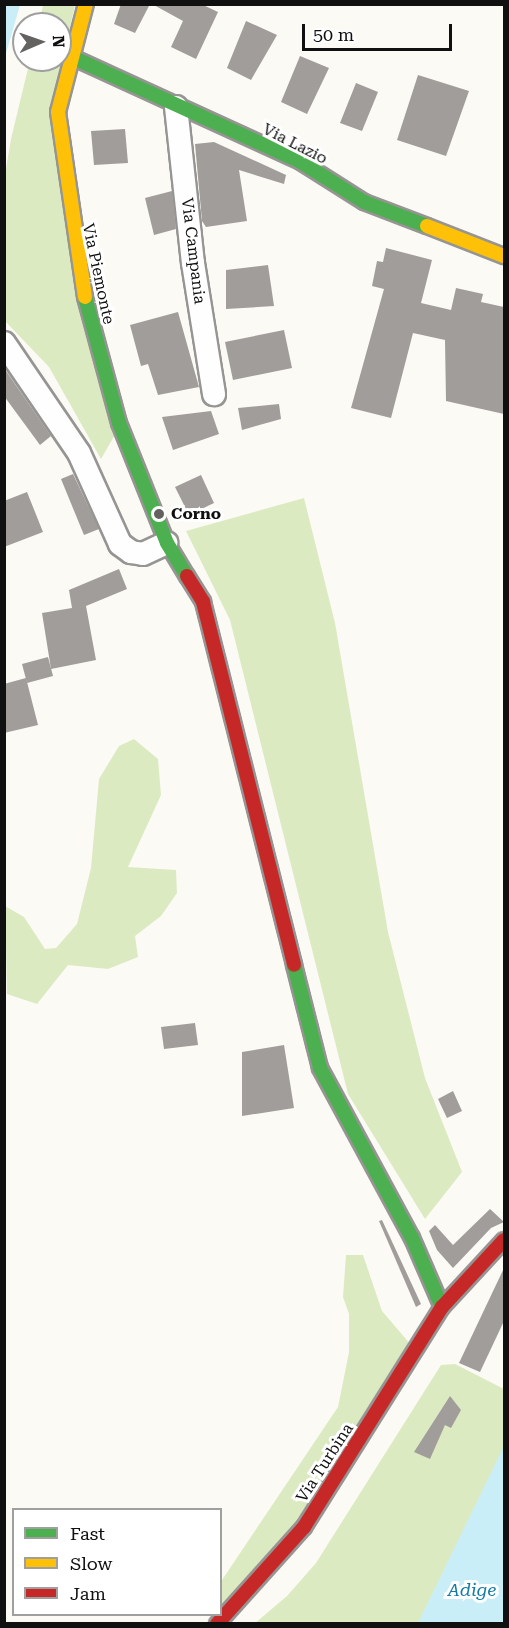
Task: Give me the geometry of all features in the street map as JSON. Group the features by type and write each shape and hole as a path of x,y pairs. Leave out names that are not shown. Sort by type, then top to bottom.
{"street":[{"name":"Via Piemonte","path":"72,57 86,4"},
{"name":"Via Lazio","path":"72,57 176,107 302,162 364,202 504,256"},
{"name":"Via Piemonte","path":"68,72 58,112 77,270 119,423 167,543 203,602 320,1068 412,1238 442,1307"},
{"name":"Via Campania","path":"176,107 193,263 214,394"},
{"path":"4,343 79,453 120,544 131,552 143,554 167,543"},
{"name":"Via Turbina","path":"217,1623 304,1527 442,1307 504,1240"}],"green space":[{"path":"43,5 75,5 72,18 72,12 42,12"},
{"path":"27,72 59,72 50,113 116,433 101,459 49,367 5,321 4,181 11,139"},
{"path":"304,498 335,623 388,932 425,1078 462,1172 425,1219 348,1094 230,620 186,531"},
{"path":"134,739 158,759 161,795 128,867 176,870 177,893 161,916 135,936 138,957 108,969 68,965 37,1004 7,994 5,906 24,917 45,949 56,948 77,924 91,868 99,779 119,746"},
{"path":"346,1255 363,1255 382,1311 411,1345 286,1542 222,1604 222,1580 338,1407 349,1352 349,1314 343,1297"},
{"path":"455,1364 504,1389 504,1509 439,1623 254,1624 287,1596 316,1563 441,1365"}],"water":[{"path":"4,5 20,5 18,12 12,12 12,33 5,57"},
{"name":"Adige","path":"504,1446 504,1623 418,1623"}],"building":[{"path":"121,4 150,4 135,33 114,24"},
{"path":"152,4 201,4 218,12 196,59 171,47 183,21"},
{"path":"246,21 277,35 251,80 227,68"},
{"path":"300,56 329,68 307,114 281,102"},
{"path":"418,75 469,91 446,156 397,140"},
{"path":"356,83 378,92 362,131 340,123"},
{"path":"125,129 128,163 94,165 91,131"},
{"path":"214,142 286,175 284,184 239,170 247,221 206,227 202,221 195,144"},
{"path":"172,191 176,229 154,235 145,198"},
{"path":"386,248 432,260 421,303 451,310 456,288 483,294 481,302 504,307 504,414 446,401 445,340 413,333 391,418 351,408 384,289 372,286 377,261 383,262"},
{"path":"268,265 274,306 226,309 226,270"},
{"path":"178,312 199,387 158,395 148,364 141,366 130,325"},
{"path":"284,330 292,368 233,380 225,342"},
{"path":"4,368 51,436 40,445 4,396"},
{"path":"279,404 281,419 242,430 238,408"},
{"path":"211,411 219,434 173,450 162,417"},
{"path":"73,474 99,529 84,535 61,479"},
{"path":"201,475 214,503 189,515 175,487"},
{"path":"27,492 43,532 4,547 4,501"},
{"path":"119,569 127,589 86,606 96,660 51,669 42,613 72,608 69,590"},
{"path":"48,657 53,676 27,683 22,664"},
{"path":"26,678 38,725 4,733 4,684"},
{"path":"195,1023 198,1045 164,1049 161,1027"},
{"path":"284,1045 294,1108 242,1116 242,1052"},
{"path":"453,1091 462,1111 447,1118 438,1099"},
{"path":"490,1209 504,1222 491,1228 453,1268 437,1250 429,1231 435,1225 453,1245"},
{"path":"382,1220 421,1304 416,1307 379,1221"},
{"path":"504,1268 504,1321 480,1372 459,1363"},
{"path":"450,1396 461,1410 451,1428 445,1425 430,1459 414,1452"}],"traffic: fast":[{"path":"72,57 301,162 364,202 427,226"},
{"path":"85,297 119,423 167,543 187,576"},
{"path":"294,965 320,1068 412,1238 442,1307"}],"traffic: slow":[{"path":"85,297 58,112 86,4"},
{"path":"427,226 504,256"}],"traffic: jam":[{"path":"187,576 203,602 294,965"},
{"path":"217,1624 304,1527 442,1307 504,1240"}],"place":[{"name":"Corno","path":"159,514"}]}
